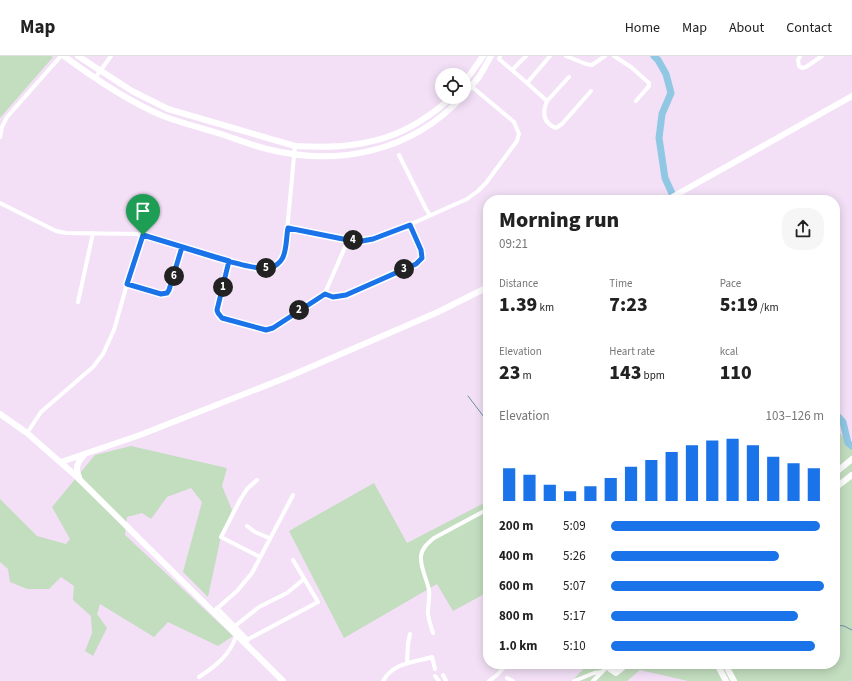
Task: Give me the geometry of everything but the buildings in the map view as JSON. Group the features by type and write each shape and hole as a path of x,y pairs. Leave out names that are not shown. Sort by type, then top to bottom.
{"street":[{"path":"0,137 2,127 7,117 61,56"},
{"path":"64,56 95,78 131,100 163,116 267,149 294,154 344,156 370,152 392,145 412,136 440,118 455,104"},
{"path":"78,56 132,91 168,109 295,146 344,147 368,143 389,137 419,122 443,104"},
{"path":"95,78 111,56"},
{"path":"471,73 483,56"},
{"path":"288,228 348,240 362,241 373,239 410,225 430,214 467,199 478,191 486,183 517,141 519,134 514,122 471,86 491,56"},
{"path":"500,56 499,59 546,101"},
{"path":"512,70 526,56"},
{"path":"527,83 550,56"},
{"path":"566,56 589,65 594,64 605,56"},
{"path":"614,56 631,66 649,83 649,86 636,101"},
{"path":"800,56 798,60 799,66 802,68 806,67 822,56"},
{"path":"569,77 546,101 544,108 543,116 547,122 556,128 562,124 591,91"},
{"path":"675,195 852,96"},
{"path":"0,203 56,231 66,233 143,235 229,261 262,268 270,268 277,265 282,259 284,252 288,228 295,146"},
{"path":"399,155 426,209 430,214"},
{"path":"325,294 333,297 346,295 420,262 422,254 410,225"},
{"path":"78,302 93,233"},
{"path":"27,432 41,412 93,367 99,359 114,330 143,235"},
{"path":"229,261 217,310 218,313 222,318 266,330 270,329 325,294 348,240"},
{"path":"127,284 161,294 167,293 182,247"},
{"path":"61,462 148,432 290,376 438,312 483,290"},
{"path":"0,414 27,432 61,462 215,610 283,681"},
{"path":"79,479 76,469 85,454"},
{"path":"840,469 850,461"},
{"path":"840,484 852,474"},
{"path":"257,480 247,489 240,500 221,537 260,557"},
{"path":"215,610 237,591 252,573 293,495"},
{"path":"433,633 429,621 428,611 430,598 429,589 421,554 428,542 483,512"},
{"path":"247,526 255,532 270,538"},
{"path":"246,641 318,602 293,560"},
{"path":"199,677 214,668 229,652 236,631 260,607 287,593 304,580"},
{"path":"407,663 410,634"},
{"path":"383,681 391,670 401,664 432,656 435,670"},
{"path":"489,681 503,669"},
{"path":"593,681 605,669"},
{"path":"610,669 616,673 621,669"},
{"path":"720,669 726,681"},
{"path":"728,669 734,681"},
{"path":"575,681 594,673 602,672"},
{"path":"443,675 446,681"},
{"path":"436,676 439,681"},
{"path":"507,678 513,681"}],"green space":[{"path":"0,56 53,57 0,118"},
{"path":"840,433 852,446 852,681 688,681 640,670 627,681 572,681 583,669 840,669"},
{"path":"131,446 227,468 222,486 232,510 221,536 208,597 183,572 202,502 191,488 167,497 151,519 142,513 127,517 125,535 233,636 218,646 168,622 154,637 100,604 97,614 107,628 93,656 85,651 92,633 91,616 73,600 74,586 61,577 49,589 27,589 10,582 8,569 0,562 0,499 37,536 66,544 70,539 52,507 95,455"},
{"path":"374,483 407,543 483,504 483,595 453,611 437,584 344,638 289,531"}],"waterway":[{"path":"654,56 666,74 671,93 662,114 659,138 665,178 673,195"},
{"path":"468,396 483,416"},
{"path":"840,419 843,422 848,443 852,446"},
{"path":"840,626 852,630"}],"route":[{"path":"143,235 127,284 161,294 167,293 169,290 182,247 229,261 262,268 270,268 277,265 282,259 288,228 348,240 362,241 373,239 410,225 421,250 422,258 420,262 416,264 346,295 333,297 325,294 273,328 266,330 222,318 218,313 217,310 229,261 143,235"}]}
